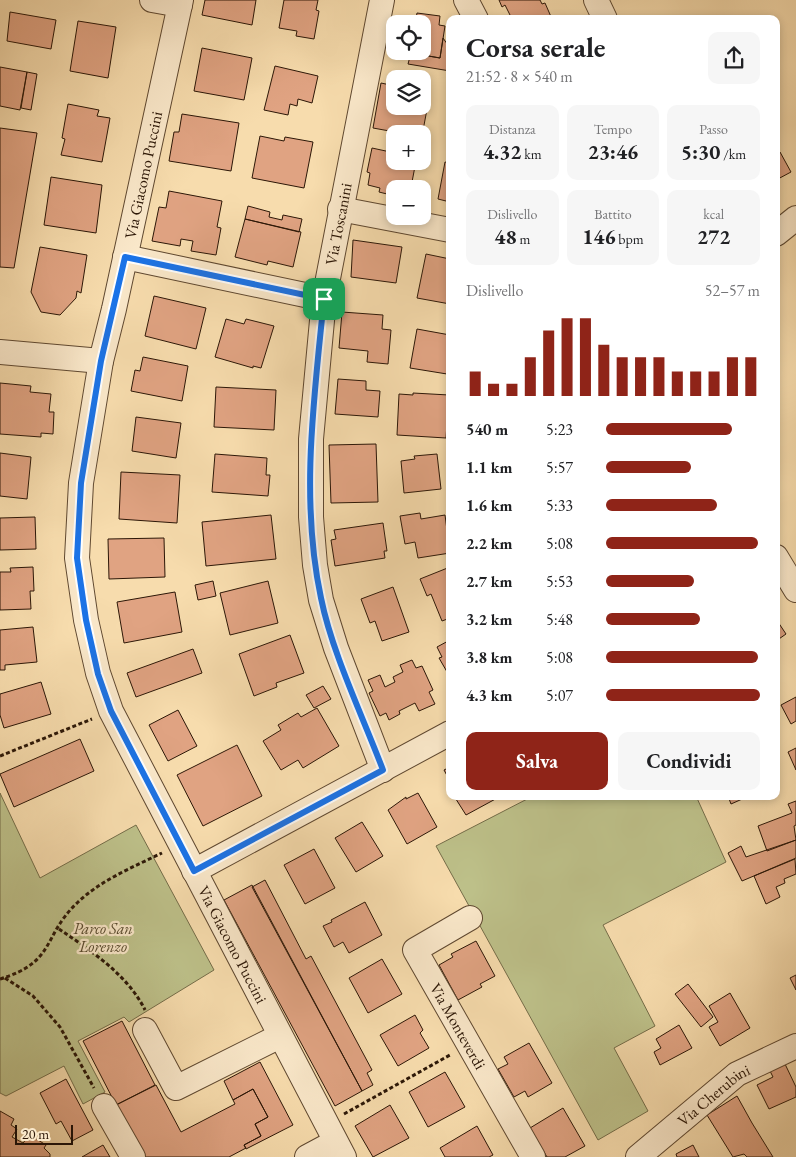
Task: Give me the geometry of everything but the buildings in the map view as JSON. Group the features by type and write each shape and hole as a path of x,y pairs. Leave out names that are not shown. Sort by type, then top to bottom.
{"street":[{"path":"152,0 180,2"},
{"name":"Via Toscanini","path":"382,0 324,299 311,439 311,517 315,565 321,600 336,648 383,770"},
{"path":"466,0 474,15"},
{"path":"596,0 603,15"},
{"name":"Via Giacomo Puccini","path":"180,2 101,361 81,483 77,558 86,620 98,674 111,711 335,1141"},
{"path":"340,209 446,229"},
{"path":"780,231 796,218"},
{"path":"125,257 324,299"},
{"path":"0,352 101,361"},
{"path":"780,564 796,590"},
{"path":"194,871 446,736"},
{"name":"Via Monteverdi","path":"470,918 415,950 533,1157"},
{"path":"145,1030 176,1088 280,1036"},
{"name":"Via Cherubini","path":"638,1157 737,1074 796,1046"},
{"path":"104,1106 133,1157"},
{"path":"307,1157 335,1141"}],"path":[{"path":"0,756 111,711"},
{"path":"0,979 34,965 75,905 97,886 166,851"},
{"path":"59,929 102,961 132,988 147,1014 145,1030"},
{"path":"5,978 33,996 60,1027 104,1106"},
{"path":"335,1141 469,1044"}],"green space":[{"name":"Parco San Lorenzo","path":"0,793 40,878 136,825 214,970 129,1022 124,1017 78,1041 105,1092 83,1104 64,1066 6,1096 0,1093"},
{"path":"525,800 698,800 726,862 603,925 655,1026 614,1048 648,1111 598,1140 436,846"}],"route":[{"path":"125,257 324,299 311,439 311,517 315,565 321,600 336,648 383,770 194,871 111,711 98,674 86,620 77,558 81,483 101,361 125,257"}]}
